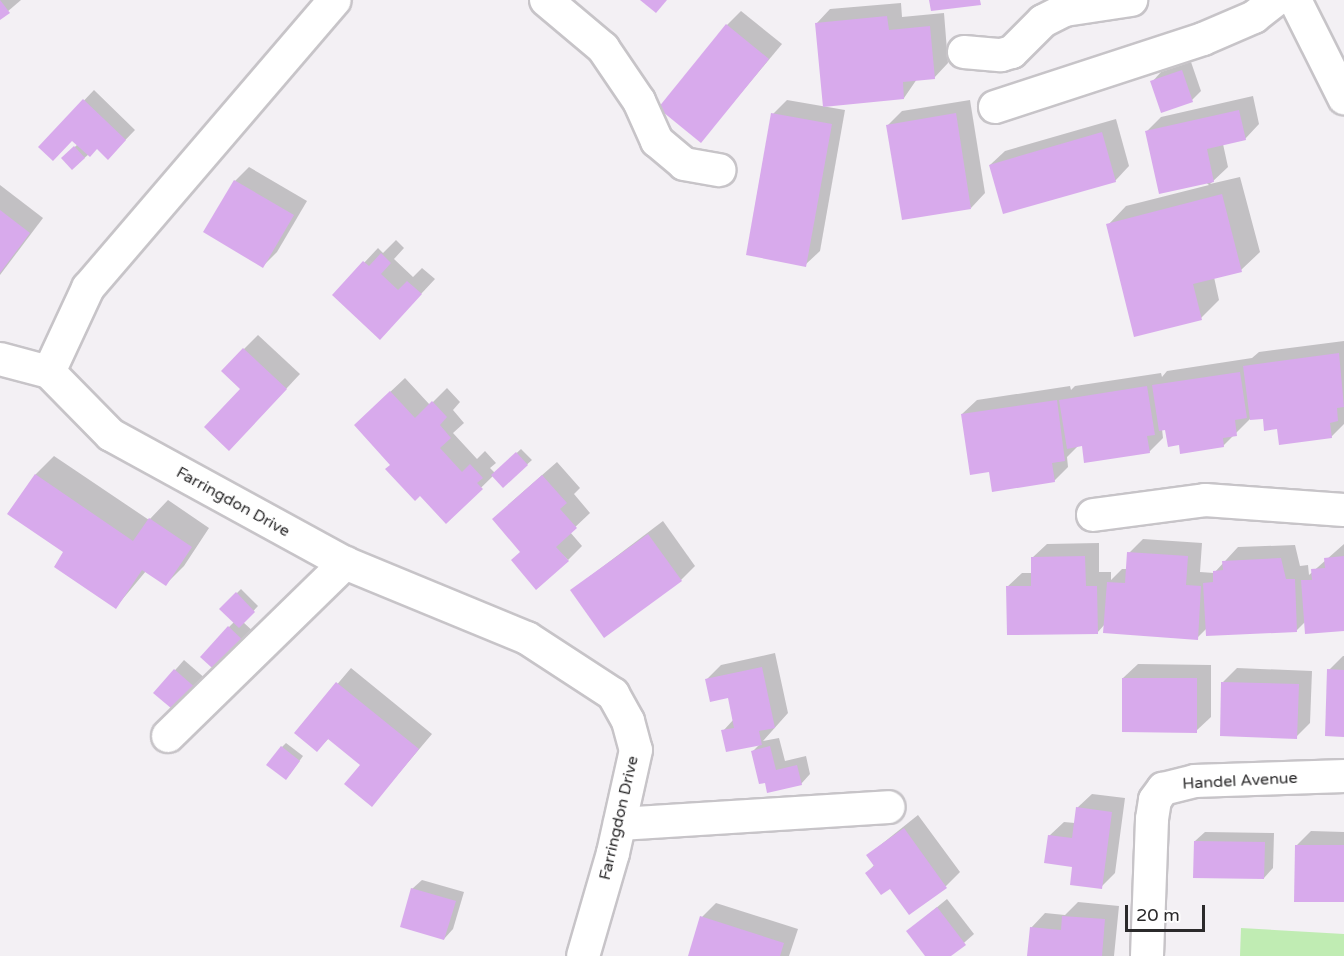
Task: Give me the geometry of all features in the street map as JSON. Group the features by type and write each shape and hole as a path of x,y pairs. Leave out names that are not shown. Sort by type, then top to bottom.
{"street":[{"path":"0,359 49,372 88,288 335,0"},
{"path":"546,0 603,48 639,101 657,141 684,164 719,170"},
{"path":"964,52 1001,55 1012,52 1043,21 1065,10 1131,0"},
{"path":"995,107 1203,39 1254,18 1276,0"},
{"path":"1295,0 1344,98"},
{"name":"Farringdon Drive","path":"49,372 111,435 345,563 527,638 613,694 628,721 636,750 620,824 583,956"},
{"path":"1093,514 1205,500 1344,510"},
{"path":"168,736 345,563"},
{"name":"Handel Avenue","path":"1147,956 1152,819 1155,800 1162,789 1195,781 1344,776"},
{"path":"620,824 888,807"}],"green space":[{"path":"1241,928 1344,934 1344,956 1240,956"}],"building":[{"path":"0,0 10,13 0,20"},
{"path":"640,0 667,0 656,13"},
{"path":"929,0 980,0 981,5 931,11"},
{"path":"887,16 889,30 930,26 935,79 903,82 904,99 823,107 815,23"},
{"path":"726,24 769,59 701,143 658,108"},
{"path":"1182,70 1193,102 1161,113 1150,81"},
{"path":"83,99 126,140 108,160 97,149 90,157 72,141 53,161 38,147"},
{"path":"1239,110 1246,140 1207,149 1214,182 1159,194 1145,131"},
{"path":"771,113 832,124 806,267 746,255"},
{"path":"956,113 971,209 902,220 886,125"},
{"path":"1102,132 1116,182 1003,214 989,165"},
{"path":"74,146 85,158 72,170 61,158"},
{"path":"234,180 294,215 263,268 203,232"},
{"path":"1222,194 1242,272 1193,284 1202,320 1134,337 1106,224"},
{"path":"0,210 30,233 0,273"},
{"path":"381,253 391,263 381,274 398,290 407,281 422,294 380,340 332,295 363,261 369,266"},
{"path":"243,348 287,389 229,451 204,427 240,389 221,371"},
{"path":"1339,353 1344,407 1337,408 1338,421 1330,423 1332,438 1279,445 1277,429 1264,431 1263,419 1250,420 1243,366"},
{"path":"1240,372 1247,418 1235,420 1237,436 1223,438 1224,447 1180,454 1179,445 1168,447 1165,430 1159,431 1152,385"},
{"path":"1147,386 1155,435 1147,436 1150,453 1084,463 1082,446 1067,449 1059,400"},
{"path":"390,391 415,418 432,401 447,417 440,425 451,438 440,448 462,472 470,464 483,478 477,483 483,489 446,524 420,496 415,501 385,469 390,465 354,425"},
{"path":"1057,400 1065,461 1052,463 1055,482 992,492 989,472 970,475 961,414"},
{"path":"516,452 528,465 503,488 491,475"},
{"path":"35,474 133,541 149,518 192,547 166,586 142,570 116,609 54,567 63,552 7,514"},
{"path":"542,475 567,503 560,509 577,528 556,547 569,561 536,590 511,560 520,552 492,519"},
{"path":"648,534 682,581 604,638 570,590"},
{"path":"1127,552 1188,556 1186,585 1201,586 1198,640 1103,633 1107,582 1125,583"},
{"path":"1085,556 1086,586 1097,586 1098,634 1007,635 1006,586 1031,586 1031,557"},
{"path":"1344,556 1344,631 1305,634 1301,580 1312,580 1311,569 1325,568 1324,558"},
{"path":"1281,558 1286,579 1295,579 1297,632 1206,636 1203,583 1213,582 1213,571 1223,570 1222,561"},
{"path":"236,592 255,612 239,628 219,609"},
{"path":"228,626 249,646 221,676 200,657"},
{"path":"762,667 775,728 759,731 762,745 726,752 721,730 734,728 728,698 710,702 705,679"},
{"path":"174,669 198,690 178,714 153,693"},
{"path":"1327,669 1344,670 1344,737 1325,736"},
{"path":"1122,678 1197,678 1197,733 1122,732"},
{"path":"336,682 419,749 372,807 344,784 360,765 328,739 317,752 294,733"},
{"path":"1221,682 1299,684 1297,739 1220,736"},
{"path":"281,746 300,761 286,780 266,765"},
{"path":"770,746 776,770 797,765 802,785 767,793 765,783 759,784 751,751"},
{"path":"1076,807 1112,812 1102,889 1070,885 1072,867 1044,863 1048,835 1072,838"},
{"path":"904,828 947,888 909,915 890,889 881,895 865,873 874,866 866,855"},
{"path":"1194,841 1265,842 1264,879 1193,878"},
{"path":"1295,845 1344,845 1344,902 1294,902"},
{"path":"411,888 456,901 444,940 400,927"},
{"path":"937,907 966,945 951,956 925,956 906,931"},
{"path":"700,916 784,943 780,956 688,956"},
{"path":"1062,916 1105,919 1102,956 1027,956 1030,927 1061,930"}]}
